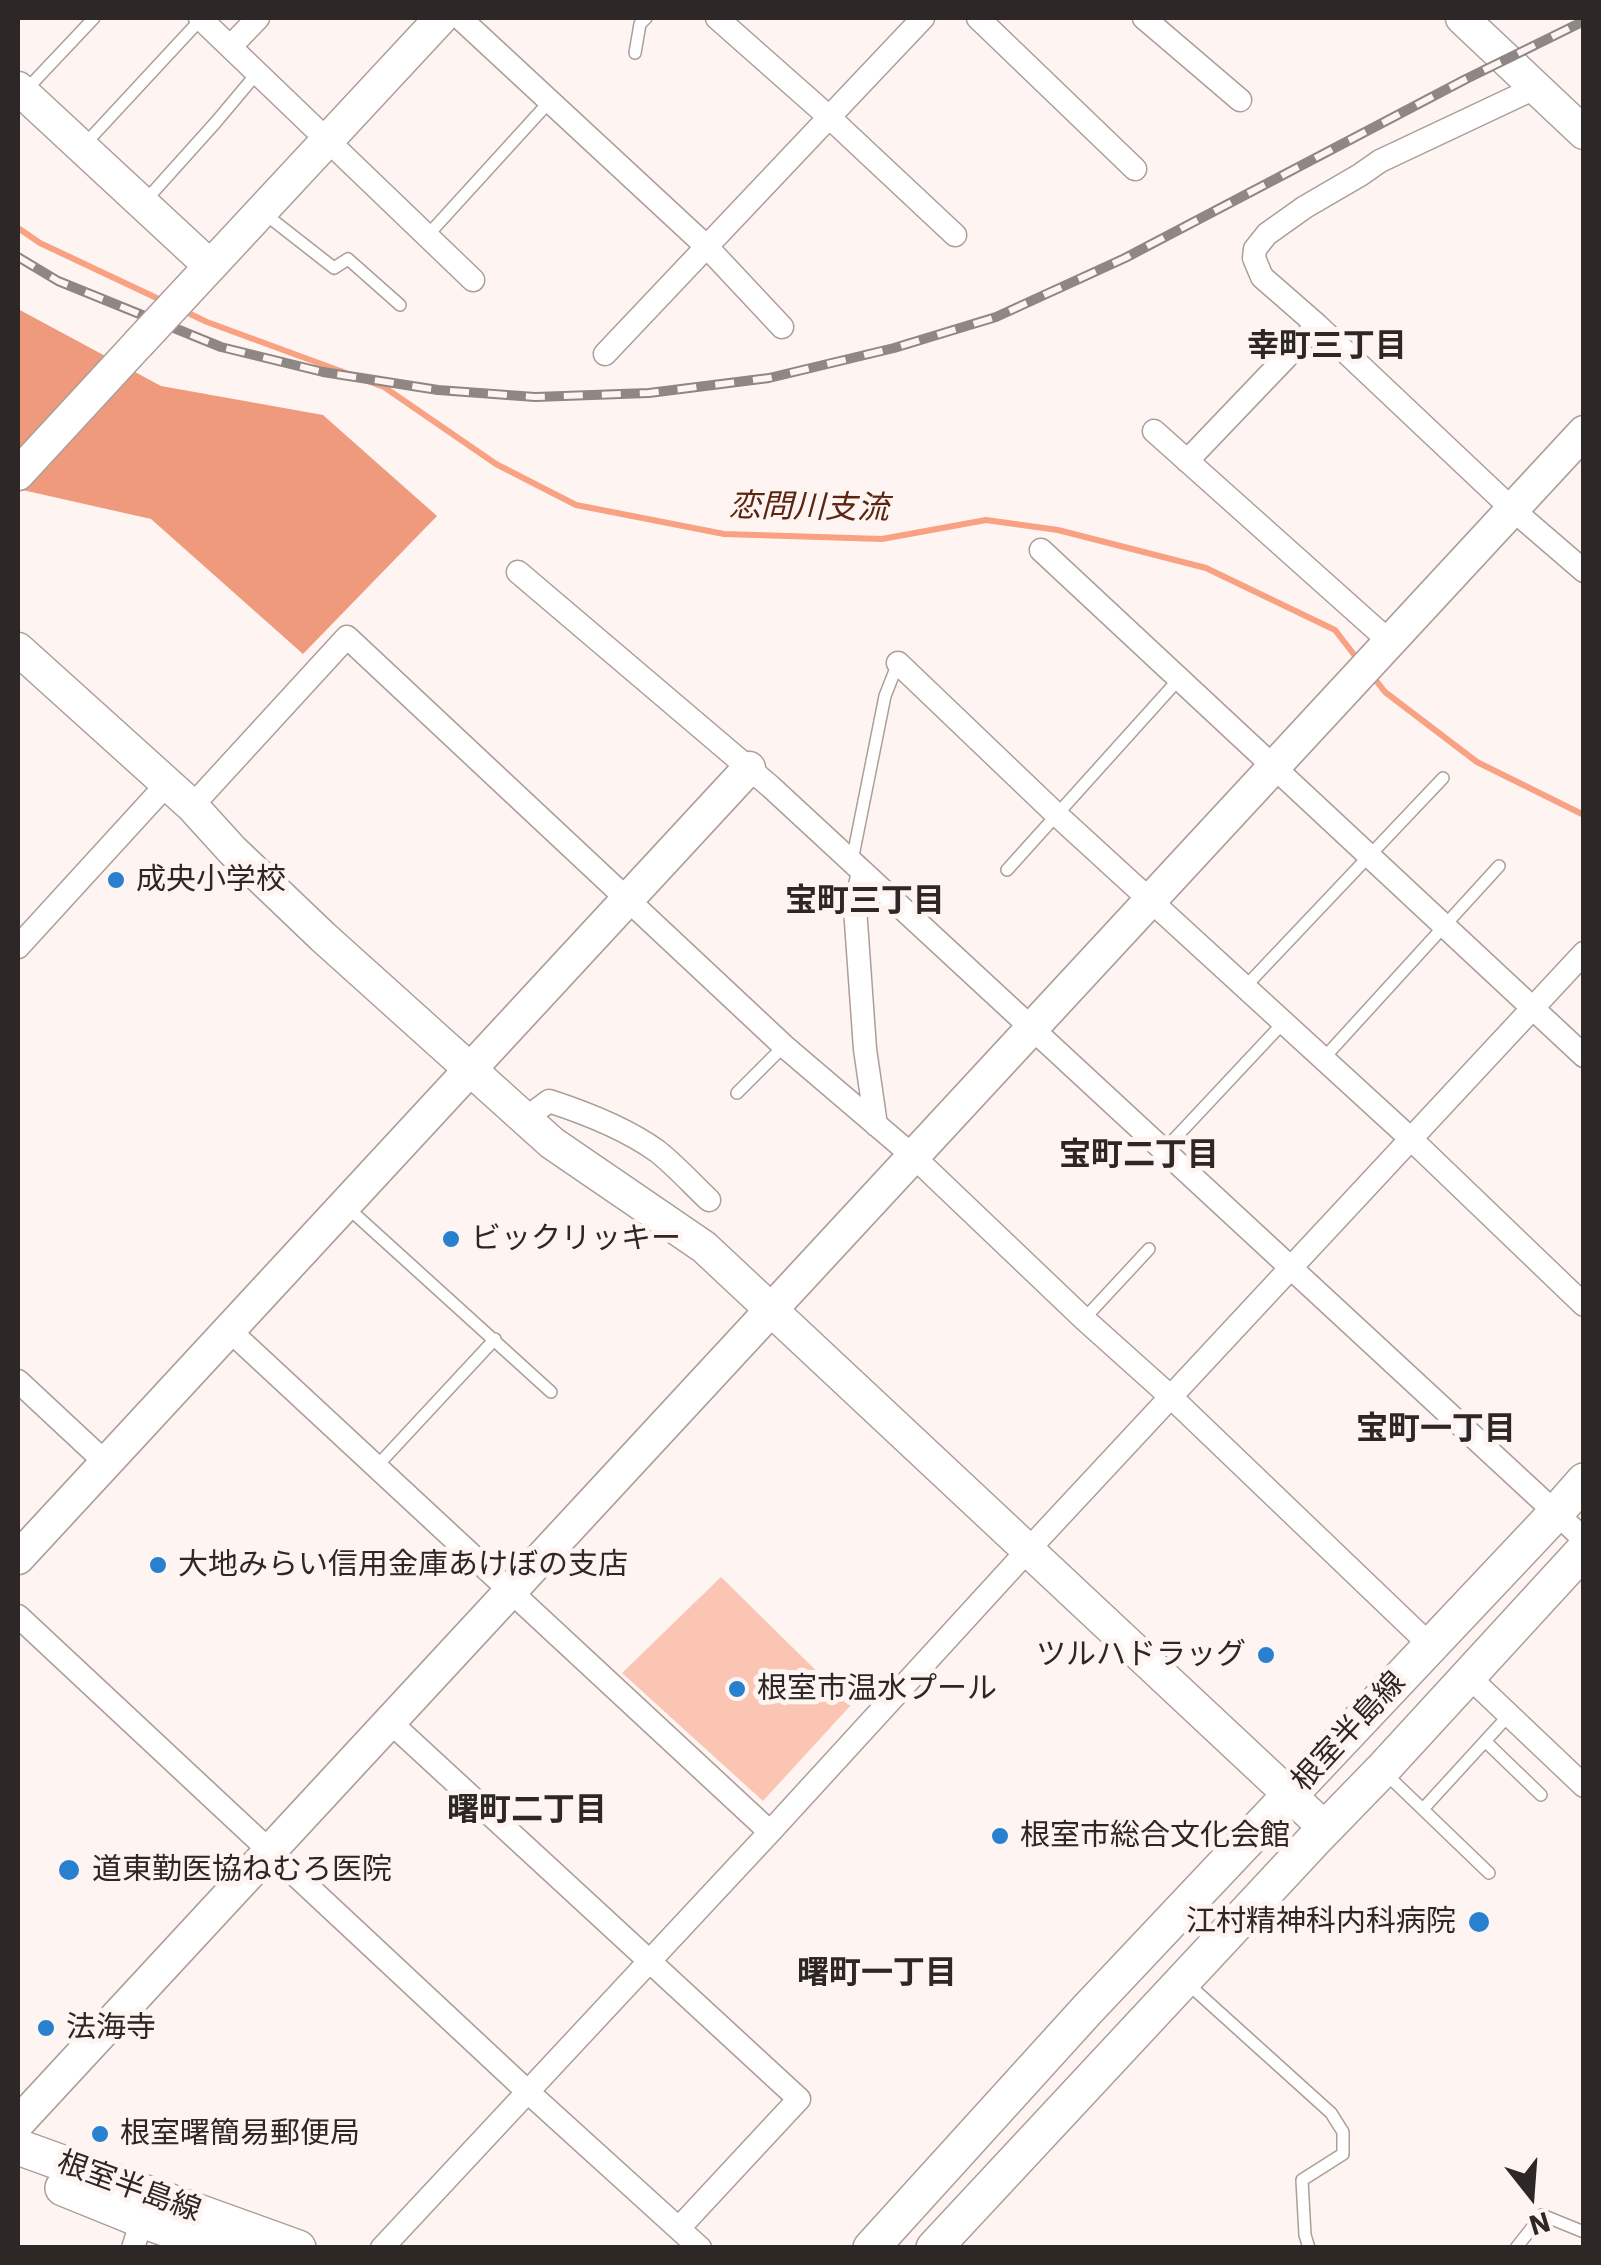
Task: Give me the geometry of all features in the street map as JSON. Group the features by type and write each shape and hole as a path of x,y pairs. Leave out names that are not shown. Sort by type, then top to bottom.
{"main road":[{"name":"根室半島線","path":"871,2248 1088,2010 1584,1481"},
{"name":"根室半島線","path":"944,2244 1584,1550"},
{"name":"根室半島線","path":"18,2147 298,2248"},
{"name":"根室半島線","path":"18,2169 138,2234 221,2248"}],"street":[{"path":"201,18 473,280"},
{"path":"231,46 258,18"},
{"path":"18,474 441,18"},
{"path":"460,18 707,247 782,326"},
{"path":"718,18 955,235"},
{"path":"605,354 923,18"},
{"path":"978,18 1135,169"},
{"path":"1144,18 1240,100"},
{"path":"1462,18 1584,132"},
{"path":"1536,88 1380,161 1267,234 1255,249 1254,258 1262,276 1584,571"},
{"path":"20,90 210,266"},
{"path":"1188,461 1317,325"},
{"path":"1154,431 1389,641"},
{"path":"18,2123 1584,432"},
{"path":"1042,550 1584,1056"},
{"path":"518,572 749,768 1584,1538"},
{"path":"192,806 347,637 784,1046 913,1156 1430,1646"},
{"path":"18,648 192,806 323,937 552,1143 704,1246 1325,1828"},
{"path":"898,663 1057,815 1411,1138 1584,1305"},
{"path":"18,1558 749,768"},
{"path":"18,946 167,784"},
{"path":"858,867 855,908 864,1049 876,1125"},
{"path":"382,2248 1584,952"},
{"path":"525,1119 548,1101 577,1110 626,1132 658,1152 709,1200"},
{"path":"229,1330 770,1832"},
{"path":"18,1381 106,1463"},
{"path":"18,1616 700,2248"},
{"path":"1468,1676 1584,1786"},
{"path":"390,1722 799,2099 679,2228"}],"lane":[{"path":"20,90 94,18"},
{"path":"82,147 201,18"},
{"path":"635,53 640,24 646,18"},
{"path":"143,204 258,72"},
{"path":"428,236 550,101"},
{"path":"262,211 334,268 348,258 400,305"},
{"path":"858,867 885,696 898,663"},
{"path":"1007,870 1179,678"},
{"path":"1244,988 1443,778"},
{"path":"1323,1059 1500,866"},
{"path":"1164,1150 1283,1023"},
{"path":"737,1093 784,1046"},
{"path":"344,1204 551,1392"},
{"path":"1084,1319 1148,1249"},
{"path":"377,1466 495,1340"},
{"path":"1423,1809 1509,1715"},
{"path":"1485,1741 1541,1795"},
{"path":"1382,1770 1489,1873"},
{"path":"1184,1980 1331,2113 1343,2132 1343,2154 1302,2180 1304,2235 1309,2248"},
{"path":"1516,2248 1542,2215 1584,2232"}],"shaded area":[{"path":"18,309 161,386 323,415 437,516 303,654 151,519 18,489"},
{"name":"根室市温水プール","path":"721,1577 851,1705 763,1801 622,1673"}],"waterway":[{"name":"恋問川支流","path":"18,228 40,243 163,301"},
{"name":"恋問川支流","path":"184,311 384,387 496,464 576,505 724,534 882,539 986,520 1058,530 1206,568 1335,630 1359,661"},
{"name":"恋問川支流","path":"1371,674 1385,692 1477,762 1584,815"}],"railway":[{"path":"18,257 58,281 221,347 323,372 438,390 535,397 649,393 769,378 894,348 996,317 1125,258 1584,21"}],"place":[{"name":"成央小学校","path":"116,880"},
{"name":"ビックリッキー","path":"451,1239"},
{"name":"大地みらい信用金庫あけぼの支店","path":"158,1565"},
{"name":"ツルハドラッグ","path":"1266,1655"},
{"name":"根室市温水プール","path":"737,1689"},
{"name":"根室市総合文化会館","path":"1000,1836"},
{"name":"道東勤医協ねむろ医院","path":"69,1870"},
{"name":"江村精神科内科病院","path":"1479,1922"},
{"name":"法海寺","path":"46,2028"},
{"name":"根室曙簡易郵便局","path":"100,2134"}],"district":[{"name":"幸町三丁目","path":"1327,347"},
{"name":"宝町三丁目","path":"865,902"},
{"name":"宝町二丁目","path":"1139,1156"},
{"name":"宝町一丁目","path":"1436,1430"},
{"name":"曙町二丁目","path":"527,1811"},
{"name":"曙町一丁目","path":"877,1974"}]}
